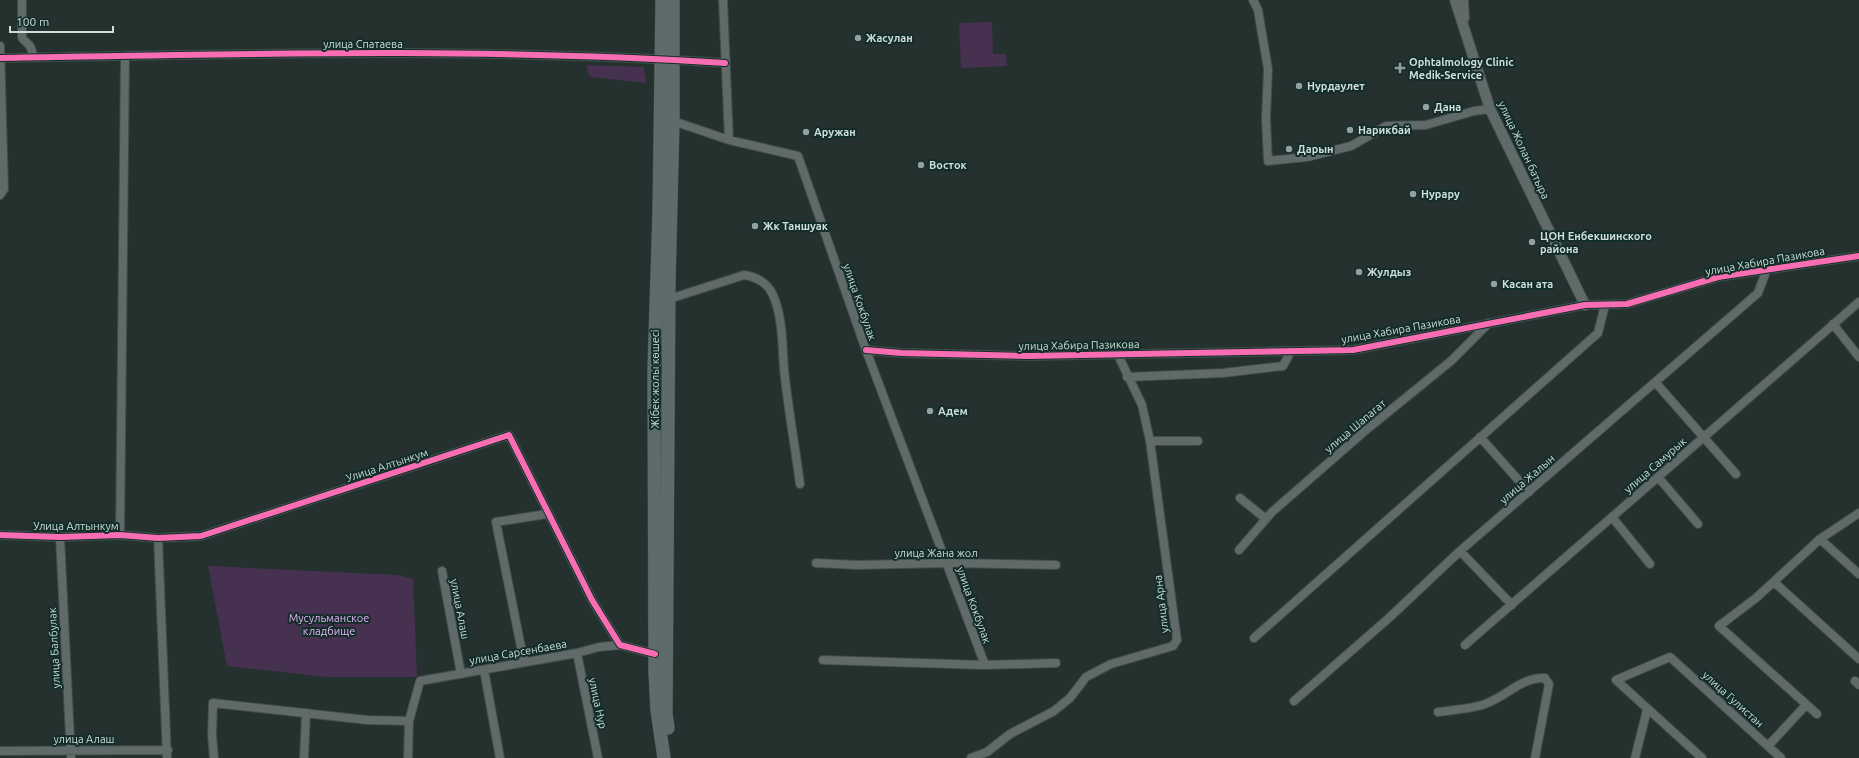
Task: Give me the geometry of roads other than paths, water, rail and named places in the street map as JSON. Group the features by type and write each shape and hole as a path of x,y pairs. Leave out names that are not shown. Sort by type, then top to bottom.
{"main road":[{"name":"Жібек жолы көшесі","path":"662,0 673,121 669,299 666,714 672,758"},
{"name":"Жібек жолы көшесі","path":"664,758 657,710 655,654 654,370 667,59 673,0"}],"street":[{"path":"22,0 22,38 30,46 34,57"},
{"path":"723,0 729,140"},
{"path":"1253,0 1258,10 1268,69 1266,120 1268,161 1307,157 1344,148 1386,126 1426,125 1474,111 1490,110"},
{"name":"улица Жолан батыра","path":"1455,0 1490,110 1585,305"},
{"path":"1463,0 1465,34"},
{"path":"0,46 4,189 0,195"},
{"name":"улица Спатаева","path":"0,58 465,54 667,59 725,63"},
{"path":"120,535 125,56"},
{"name":"улица Кокбулак","path":"673,121 729,140 798,156 866,350 948,563 985,665"},
{"name":"улица Хабира Пазикова","path":"866,350 901,353 1028,356 1353,350 1585,305 1627,304 1718,277 1859,256"},
{"name":"улица Жалын","path":"1294,702 1390,617 1460,551 1758,293 1767,269"},
{"path":"669,299 744,275 754,276 764,282 773,295 783,333 784,370 800,484"},
{"name":"улица Самурык","path":"1465,645 1859,302"},
{"path":"1254,638 1598,333 1605,305"},
{"name":"улица Шапагат","path":"1239,550 1266,518 1366,430 1451,361 1489,324"},
{"path":"1833,324 1859,357"},
{"path":"1127,377 1223,373 1283,366 1291,351"},
{"name":"улица Арна","path":"971,758 988,752 1010,734 1054,711 1070,698 1086,677 1111,664 1173,646 1177,640 1150,441 1142,405 1127,377 1118,355"},
{"path":"1655,382 1736,474"},
{"name":"Улица Алтынкум","path":"0,535 60,537 120,535 158,538 201,536 509,435 547,514 592,600 620,645"},
{"path":"1480,437 1528,492"},
{"path":"1150,441 1198,441"},
{"path":"1658,477 1698,524"},
{"path":"1240,498 1266,518"},
{"path":"1817,714 1720,626 1756,598 1820,539 1859,513"},
{"path":"524,662 496,522 547,514"},
{"path":"1612,517 1650,564"},
{"name":"улица Балбулак","path":"60,537 70,754"},
{"path":"158,538 168,754"},
{"path":"1820,539 1859,574"},
{"path":"1460,551 1512,604"},
{"name":"улица Жана жол","path":"816,563 857,565 948,563 1056,565"},
{"name":"улица Алаш","path":"442,572 461,674"},
{"path":"1774,582 1859,659"},
{"path":"620,645 655,654"},
{"name":"улица Сарсенбаева","path":"409,722 420,681 577,653 599,647 620,645"},
{"name":"улица Нур","path":"577,653 598,758"},
{"name":"улица Гулистан","path":"1647,710 1616,680 1670,657 1780,758"},
{"path":"823,660 985,665 1056,663"},
{"path":"484,670 500,758"},
{"path":"1438,712 1483,705 1517,686 1538,678 1545,678 1549,684 1535,758"},
{"path":"214,758 212,735 213,703 367,720 409,722 408,758"},
{"path":"1768,746 1806,704"},
{"path":"1635,758 1647,710 1702,758"},
{"path":"304,758 306,714"},
{"name":"улица Алаш","path":"0,752 168,754"}],"place":[{"name":"Жасулан","path":"858,38"},
{"name":"Ophtalmology Clinic Medik-Service","path":"1400,68"},
{"name":"Нурдаулет","path":"1299,86"},
{"name":"Дана","path":"1426,107"},
{"name":"Нарикбай","path":"1350,130"},
{"name":"Аружан","path":"806,132"},
{"name":"Дарын","path":"1289,149"},
{"name":"Восток","path":"921,165"},
{"name":"Нурару","path":"1413,194"},
{"name":"Жк Таншуак","path":"755,226"},
{"name":"ЦОН Енбекшинского района","path":"1532,242"},
{"name":"Жулдыз","path":"1359,272"},
{"name":"Касан ата","path":"1494,284"},
{"name":"Адем","path":"930,411"}],"park label":[{"name":"Мусульманское кладбище","path":"329,624"}]}
